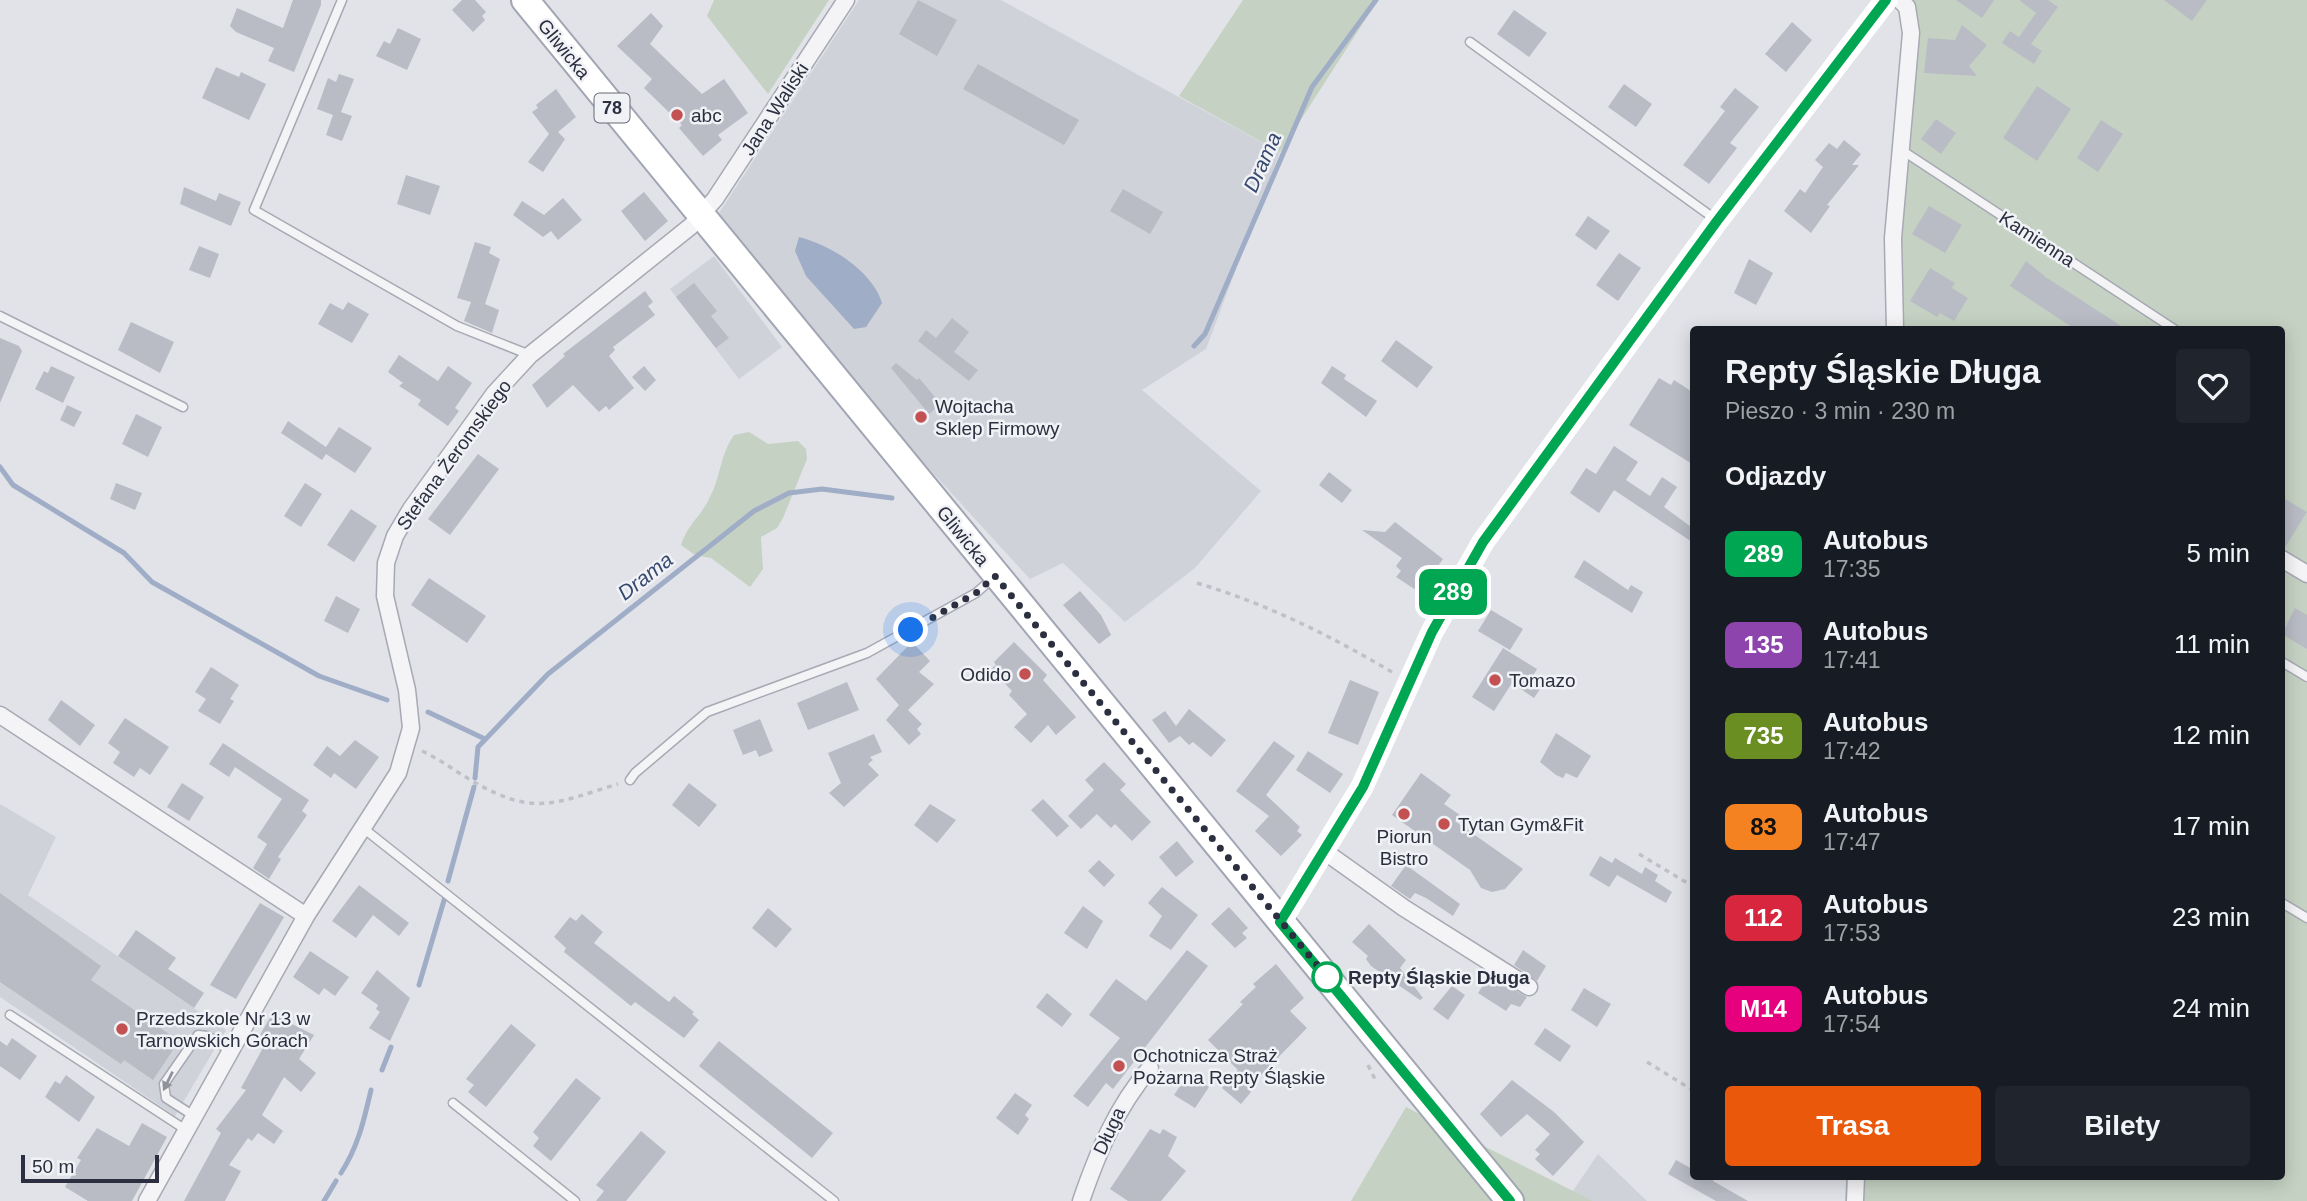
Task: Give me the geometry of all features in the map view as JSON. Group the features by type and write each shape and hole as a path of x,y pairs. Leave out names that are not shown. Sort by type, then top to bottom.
{"main road":[{"name":"Gliwicka","path":"525,0 1510,1201"}],"street":[{"name":"Jana Waliski","path":"700,216 722,191 846,0"},
{"path":"1280,922 1363,787 1432,632 1483,542 1717,221 1886,0"},
{"path":"1896,326 1893,238 1911,33 1907,6 1900,0"},
{"name":"Stefana Żeromskiego","path":"147,1201 306,916 398,773 411,728 410,708 390,628 384,588 390,548 411,509 494,394 530,355 700,216"},
{"path":"2285,561 2307,574"},
{"path":"0,715 306,916"},
{"path":"1324,851 1404,908 1530,988"},
{"name":"Długa","path":"1082,1201 1109,1129 1127,1095 1150,1069"},
{"path":"1855,1201 1856,1180"}],"lane":[{"path":"342,0 254,210 457,326 530,355"},
{"path":"1470,42 1717,221"},
{"name":"Kamienna","path":"1900,149 2169,326"},
{"path":"0,316 183,407"},
{"path":"631,780 635,773 707,712 867,653 976,593 995,576"},
{"path":"2285,664 2307,677"},
{"path":"363,828 834,1201"},
{"path":"2285,905 2307,918"},
{"path":"10,1015 190,1123"},
{"path":"190,1123 166,1098 163,1092 164,1084 198,1035 207,1035 231,1051"},
{"path":"453,1103 575,1201"}],"path":[{"path":"1197,583 1248,598 1305,623 1410,682"},
{"path":"406,747 431,755 502,798 523,804 560,802 631,780"},
{"path":"1639,854 1690,885"},
{"path":"1647,1062 1690,1089"}],"shaded area":[{"path":"859,0 1001,0 1280,152 1206,349 1142,390 1261,491 1195,568 1125,622 1063,563 1030,579 890,426 715,219"},
{"path":"714,256 782,347 739,379 670,289"},
{"path":"0,804 56,837 28,895 226,1030 175,1116 0,997"},
{"path":"1598,1154 1647,1201 1566,1201"}],"green space":[{"path":"714,0 829,0 768,94 707,16"},
{"path":"1243,0 1378,0 1280,152 1179,96"},
{"path":"1912,0 2307,0 2307,1201 1845,1201 1846,1180 2285,1180 2285,326 1894,326 1892,274"},
{"path":"749,432 768,444 798,441 806,449 807,459 783,518 777,528 761,537 763,569 750,587 711,558 695,555 681,545 710,497 729,443 734,435"},
{"path":"1406,1107 1593,1201 1351,1201"}],"water":[{"path":"799,237 837,253 869,280 882,303 866,327 854,329 806,276 795,251"}],"building":[{"path":"293,0 321,0 294,72 268,61 274,48 236,32 230,26 237,8 283,28"},
{"path":"462,0 475,0 486,12 482,16 485,20 473,32 452,10"},
{"path":"918,0 957,20 937,56 899,34"},
{"path":"1956,0 1994,0 1982,18"},
{"path":"2019,0 2048,0 2058,7 2031,44 2042,51 2034,64 2002,43 2010,31 2019,37 2036,13"},
{"path":"2164,0 2207,0 2192,21"},
{"path":"1514,10 1547,33 1529,57 1497,34"},
{"path":"651,13 663,26 650,44 702,94 724,79 748,113 718,135 722,140 703,156 679,128 682,125 644,88 652,79 617,46"},
{"path":"1792,22 1812,40 1786,72 1765,54"},
{"path":"1962,25 1987,45 1969,66 1977,76 1924,73 1928,38 1955,40"},
{"path":"398,28 421,39 407,70 376,56 384,41 390,44"},
{"path":"978,64 1079,120 1064,145 963,89"},
{"path":"216,67 239,77 241,72 266,84 249,120 202,98"},
{"path":"339,74 354,79 341,112 352,116 342,141 326,135 333,115 317,109 328,78 336,82"},
{"path":"1624,84 1652,104 1636,127 1608,107"},
{"path":"2037,86 2071,109 2037,161 2003,138"},
{"path":"1735,88 1759,107 1730,143 1737,148 1709,184 1683,165 1725,111 1720,107"},
{"path":"556,89 576,117 558,132 565,139 543,172 528,162 549,134 532,112 538,108 536,105"},
{"path":"1936,119 1956,133 1941,154 1921,139"},
{"path":"2101,120 2123,134 2098,172 2077,158"},
{"path":"1844,140 1861,154 1852,165 1859,165 1827,205 1830,206 1811,233 1784,211 1800,189 1805,193 1823,167 1815,160 1829,143 1837,149"},
{"path":"406,175 440,186 430,215 397,204"},
{"path":"184,187 216,201 219,193 241,202 231,226 180,204"},
{"path":"1123,189 1163,212 1150,234 1110,211"},
{"path":"644,192 668,221 645,241 621,211"},
{"path":"563,198 582,220 558,240 551,231 543,237 513,215 522,201 544,215"},
{"path":"1929,206 1962,225 1945,253 1912,234"},
{"path":"1588,216 1610,231 1596,250 1575,235"},
{"path":"475,242 491,247 489,253 500,259 485,304 499,310 492,333 464,321 471,302 457,298"},
{"path":"199,246 219,254 210,278 189,270"},
{"path":"1619,253 1641,268 1618,301 1596,285"},
{"path":"1749,259 1773,273 1756,305 1734,293"},
{"path":"2026,261 2047,278 2121,326 2070,326 2010,286"},
{"path":"1930,268 1955,283 1952,288 1968,298 1954,321 1940,313 1937,317 1910,301"},
{"path":"694,283 717,311 711,316 729,338 716,348 676,297"},
{"path":"645,291 653,302 648,306 655,315 613,347 615,350 609,356 634,388 609,410 606,406 599,412 573,385 547,408 532,385 565,356 563,354"},
{"path":"348,302 369,314 352,343 318,324 330,303 343,310"},
{"path":"952,318 969,332 954,352 978,370 969,381 918,341 926,330 936,338"},
{"path":"131,322 174,342 160,373 118,350"},
{"path":"0,338 19,346 22,351 0,403"},
{"path":"1396,340 1433,367 1417,388 1381,361"},
{"path":"399,355 438,381 448,366 472,383 455,408 459,411 448,426 418,405 421,400 399,386 403,383 388,372"},
{"path":"896,363 917,380 919,378 941,404 929,414 891,368"},
{"path":"51,366 75,377 63,403 35,389 44,371 48,373"},
{"path":"644,366 656,380 645,391 632,377"},
{"path":"1332,366 1346,375 1344,379 1377,401 1366,417 1321,383"},
{"path":"1659,378 1671,385 1674,380 1690,390 1690,463 1629,425"},
{"path":"67,405 82,412 74,427 60,420"},
{"path":"136,414 162,427 148,457 122,444"},
{"path":"288,421 326,447 339,427 372,448 355,473 326,454 322,460 281,433"},
{"path":"1614,446 1638,462 1626,480 1650,496 1662,477 1677,487 1664,507 1690,526 1690,541 1614,490 1599,513 1570,493 1586,468 1596,474"},
{"path":"478,454 499,469 450,535 428,519"},
{"path":"1329,472 1352,490 1342,503 1319,485"},
{"path":"116,483 142,493 135,510 110,499"},
{"path":"305,483 322,494 301,527 284,516"},
{"path":"2285,499 2307,512 2285,547"},
{"path":"351,509 377,526 354,562 327,545"},
{"path":"1395,522 1443,559 1419,592 1396,577 1401,571 1396,566 1402,558 1362,530 1385,532"},
{"path":"1584,560 1628,590 1631,585 1643,592 1632,613 1574,577"},
{"path":"429,578 486,616 467,643 411,605"},
{"path":"1080,591 1101,615 1111,635 1099,644 1063,605"},
{"path":"336,596 360,609 348,633 324,621"},
{"path":"2295,608 2307,615 2307,649 2285,636 2285,628"},
{"path":"1491,610 1523,629 1510,650 1478,631"},
{"path":"912,642 930,661 919,672 934,684 908,710 922,724 917,729 921,734 909,745 886,720 899,705 876,679"},
{"path":"1014,642 1047,675 1043,680 1076,717 1056,735 1048,725 1031,743 1014,727 1027,714 1009,695 1012,691 991,669 996,665 994,662"},
{"path":"1503,648 1537,669 1531,679 1542,686 1534,698 1512,683 1494,711 1472,697"},
{"path":"211,667 239,685 230,699 234,701 220,724 198,711 206,699 195,692"},
{"path":"1350,680 1379,692 1358,745 1328,733"},
{"path":"847,682 859,710 808,730 797,703"},
{"path":"61,700 95,725 80,746 48,720"},
{"path":"1189,709 1226,740 1211,757 1193,742 1189,745 1180,736 1169,743 1152,720 1165,711 1176,726"},
{"path":"125,718 169,747 150,775 140,768 134,777 113,763 120,752 108,743"},
{"path":"760,719 773,751 759,757 756,750 743,755 733,730"},
{"path":"1556,733 1591,756 1577,778 1566,773 1563,778 1556,775 1540,762"},
{"path":"874,734 882,752 870,757 873,760 868,764 879,775 844,807 829,793 841,783 828,753"},
{"path":"355,740 379,757 356,789 334,773 331,778 313,765 327,746 340,756"},
{"path":"1274,741 1295,756 1266,795 1300,827 1297,831 1302,835 1281,856 1255,831 1269,816 1236,791"},
{"path":"223,743 309,800 302,811 307,815 278,857 281,859 269,879 253,868 267,844 257,837 282,799 235,767 229,777 209,764"},
{"path":"1308,751 1343,774 1330,793 1296,770"},
{"path":"1104,762 1126,784 1120,790 1151,822 1132,841 1115,824 1111,828 1097,814 1081,829 1068,816 1094,790 1085,780"},
{"path":"1421,773 1451,795 1444,804 1460,815 1455,821 1523,869 1505,889 1492,892 1481,888 1470,870 1392,815"},
{"path":"182,783 204,797 189,821 167,807"},
{"path":"689,783 717,805 699,827 672,805"},
{"path":"1043,799 1069,826 1057,837 1031,810"},
{"path":"930,804 956,820 937,843 914,825"},
{"path":"1177,841 1194,862 1176,877 1159,857"},
{"path":"1600,856 1612,863 1615,858 1642,874 1645,867 1658,875 1655,881 1672,892 1666,903 1617,875 1609,887 1589,875"},
{"path":"1099,860 1115,875 1104,887 1088,871"},
{"path":"1406,865 1460,904 1453,916 1426,898 1415,893 1410,899 1391,886"},
{"path":"359,885 409,923 399,936 373,915 356,938 332,921"},
{"path":"1162,887 1198,915 1171,950 1149,936 1162,916 1148,903"},
{"path":"0,893 101,966 91,980 179,1041 153,1080 124,1060 121,1064 0,982"},
{"path":"260,903 284,917 236,999 210,985"},
{"path":"1083,906 1103,921 1087,949 1064,933"},
{"path":"1229,907 1248,928 1242,933 1247,938 1235,948 1211,924"},
{"path":"768,908 792,929 776,948 752,928"},
{"path":"582,914 603,932 594,943 669,1002 674,996 694,1012 692,1014 699,1020 684,1038 635,1002 631,1006 564,952 566,948 554,937 570,917 576,921"},
{"path":"1369,924 1406,960 1400,968 1423,998 1420,1000 1371,966 1366,959 1368,956 1352,942"},
{"path":"136,930 176,958 168,969 204,993 194,1008 118,956"},
{"path":"1187,950 1208,966 1113,1089 1106,1083 1088,1107 1073,1096 1120,1038 1089,1015 1116,979 1146,1001"},
{"path":"1523,950 1546,966 1537,981 1514,965"},
{"path":"310,951 349,977 335,996 324,988 319,995 293,977"},
{"path":"1276,964 1304,998 1290,1011 1307,1028 1255,1081 1249,1090 1251,1092 1241,1104 1222,1088 1238,1070 1208,1040 1243,1004 1240,1002 1256,987 1253,984"},
{"path":"377,970 410,998 390,1041 369,1028 380,1012 376,1009 378,1005 361,993"},
{"path":"1490,975 1527,997 1520,1007 1511,1004 1506,1011 1478,993"},
{"path":"1452,986 1465,995 1448,1020 1433,1009"},
{"path":"1584,988 1611,1004 1597,1027 1571,1010"},
{"path":"1047,993 1072,1014 1062,1027 1036,1007"},
{"path":"272,1014 314,1035 299,1059 316,1073 301,1092 284,1077 262,1115 283,1131 274,1144 258,1133 252,1141 248,1138 229,1165 241,1171 225,1201 184,1201 221,1133 216,1129 246,1090 241,1088 265,1044 257,1040"},
{"path":"511,1024 536,1045 486,1107 468,1092 474,1085 466,1079"},
{"path":"1545,1028 1571,1046 1560,1062 1534,1044"},
{"path":"12,1038 37,1056 20,1080 0,1066 0,1041 7,1046"},
{"path":"719,1041 833,1133 812,1158 699,1066"},
{"path":"1188,1074 1209,1087 1195,1108 1174,1095"},
{"path":"66,1075 95,1097 79,1122 45,1097 55,1081 60,1084"},
{"path":"576,1078 601,1098 551,1161 533,1146 539,1138 533,1132"},
{"path":"1512,1080 1554,1112 1584,1142 1553,1176 1535,1159 1540,1154 1535,1150 1550,1134 1527,1114 1501,1137 1480,1114"},
{"path":"1015,1093 1032,1105 1025,1115 1029,1119 1018,1135 996,1118"},
{"path":"142,1123 167,1137 132,1201 88,1201 65,1187 81,1160 77,1158 97,1128 129,1146"},
{"path":"1150,1129 1160,1134 1163,1129 1177,1137 1168,1156 1186,1171 1161,1201 1128,1201 1110,1189"},
{"path":"641,1131 666,1152 626,1201 596,1201 604,1191 596,1185"},
{"path":"1676,1160 1690,1168 1690,1180 1714,1180 1748,1201 1716,1201 1668,1174"}],"waterway":[{"name":"Drama","path":"1194,346 1205,334 1312,87 1376,0"},
{"path":"0,467 13,485 124,553 152,582 319,676 387,700"},
{"name":"Drama","path":"475,778 478,747 548,674 754,511 789,493 822,489 892,498"},
{"path":"428,712 485,739"},
{"name":"Drama","path":"448,881 474,787"},
{"name":"Drama","path":"419,985 445,897"},
{"name":"Drama","path":"382,1070 391,1047"},
{"name":"Drama","path":"341,1173 356,1143 371,1090"},
{"name":"Drama","path":"324,1201 336,1181"}],"bus line":[{"name":"289","path":"1510,1201 1280,922 1363,787 1432,632 1483,542 1519,489 1717,221 1886,0"}],"place":[{"name":"abc","path":"677,115"},
{"name":"Wojtacha Sklep Firmowy","path":"921,417"},
{"name":"Odido","path":"1025,674"},
{"name":"Tomazo","path":"1495,680"},
{"name":"Piorun Bistro","path":"1404,814"},
{"name":"Tytan Gym&Fit","path":"1444,824"},
{"name":"Repty Śląskie Długa","path":"1327,977"},
{"name":"Przedszkole Nr 13 w Tarnowskich Górach","path":"122,1029"},
{"name":"Ochotnicza Straż Pożarna Repty Śląskie","path":"1119,1066"}],"route":[{"path":"911,630 976,593 995,576 1327,977"}]}
